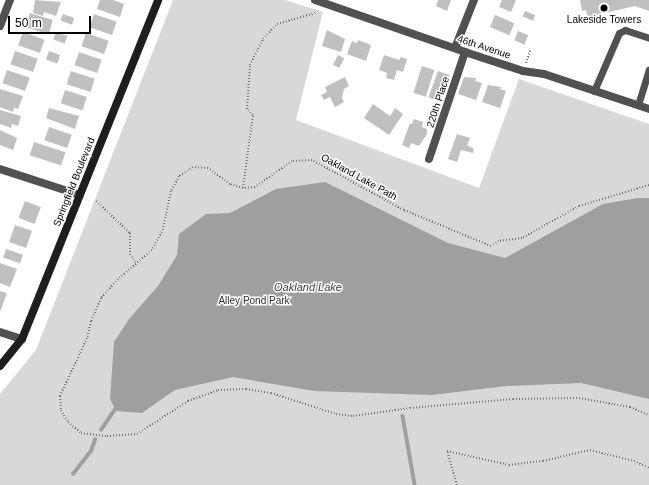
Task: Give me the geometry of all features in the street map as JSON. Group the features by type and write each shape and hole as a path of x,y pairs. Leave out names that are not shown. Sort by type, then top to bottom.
{"main road":[{"name":"Springfield Boulevard","path":"0,366 22,339 158,0"}],"street":[{"path":"0,26 10,0"},
{"name":"46th Avenue","path":"315,0 334,3 465,52 523,71 544,74 649,109"},
{"path":"454,48 474,0"},
{"name":"220th Place","path":"429,159 465,52"},
{"path":"0,169 80,195"},
{"path":"0,332 22,339"}],"lane":[{"path":"594,91 619,33 625,30 649,38"},
{"path":"638,105 649,70"}],"path":[{"path":"315,13 277,24 264,39 250,65 247,109 253,115 243,188 230,184 208,168 193,167 186,170 179,176 172,190 159,239 152,250 136,263 101,298 91,321 87,338 60,396 61,410 68,422 81,433 106,436 137,434 188,401 218,390 246,389 271,393 336,414 353,416 410,408 513,399 579,398 630,407 649,415"},
{"name":"Oakland Lake Path","path":"243,188 254,187 292,161 312,160 404,210 491,246 499,241 522,238 579,206 649,185"},
{"path":"96,201 130,233 130,254 136,263"},
{"path":"457,485 447,451 509,465 543,461 590,450 634,462 649,468"}],"green space":[{"name":"Alley Pond Park","path":"173,0 285,0 323,12 296,120 479,188 519,79 649,124 649,485 0,485 0,394 36,350"}],"water":[{"name":"Oakland Lake","path":"325,182 448,243 505,258 603,204 638,198 649,198 649,399 581,383 506,386 432,395 314,391 233,377 175,390 142,413 116,411 110,399 114,342 129,319 158,286 177,255 179,234 206,214 230,213 276,189"}],"building":[{"path":"35,0 61,2 56,16 44,12 43,16 33,13"},
{"path":"100,0 113,0 124,4 120,17 97,9"},
{"path":"438,0 451,0 447,11 436,6"},
{"path":"502,0 516,0 511,12 499,7"},
{"name":"Lakeside Towers","path":"580,0 649,0 649,11 635,6 588,17 586,10 582,11"},
{"path":"525,11 535,15 533,21 523,17"},
{"path":"30,13 53,20 49,34 26,27"},
{"path":"63,14 74,18 72,25 61,21"},
{"path":"94,14 117,22 112,35 89,27"},
{"path":"495,15 514,23 509,35 490,27"},
{"path":"327,30 345,39 341,52 322,46"},
{"path":"518,31 528,35 524,44 514,40"},
{"path":"23,32 45,40 40,53 18,45"},
{"path":"56,32 67,36 65,44 53,40"},
{"path":"86,33 109,41 104,54 81,46"},
{"path":"358,40 371,45 366,61 347,54 352,41 357,43"},
{"path":"15,51 38,59 33,72 10,64"},
{"path":"49,51 60,55 57,64 46,59"},
{"path":"79,52 102,60 97,73 74,65"},
{"path":"338,55 344,58 339,68 333,65"},
{"path":"384,55 399,60 401,57 407,59 403,72 397,70 394,80 386,78 387,73 379,70"},
{"path":"422,66 434,70 426,97 413,93"},
{"path":"7,70 30,78 25,91 2,83"},
{"path":"71,71 95,79 90,92 67,84"},
{"path":"438,71 449,75 440,101 428,97"},
{"path":"345,77 349,86 344,89 342,98 344,102 335,107 330,97 324,100 321,95 327,92 325,87"},
{"path":"464,77 476,78 475,81 482,83 476,100 458,94"},
{"path":"488,85 501,87 500,89 506,91 500,108 482,102"},
{"path":"0,89 23,96 18,109 14,108 13,112 0,107"},
{"path":"65,90 87,97 83,110 61,103"},
{"path":"373,104 390,116 395,108 403,114 389,135 364,118"},
{"path":"49,108 79,116 75,129 46,118"},
{"path":"0,110 21,116 18,126 12,124 11,128 0,124"},
{"path":"414,119 423,122 422,127 427,129 427,134 419,146 411,143 409,148 402,145 410,123 412,124"},
{"path":"49,127 72,135 67,148 44,140"},
{"path":"0,130 17,138 13,150 0,145"},
{"path":"457,134 470,138 467,145 474,149 473,153 461,150 457,162 448,159"},
{"path":"34,142 65,152 61,166 30,155"},
{"path":"25,201 41,207 34,224 19,218"},
{"path":"15,225 32,231 26,248 9,242"},
{"path":"6,249 23,255 20,263 3,258"},
{"path":"0,263 17,269 10,287 0,283"},
{"path":"0,291 7,293 0,312"}],"waterway":[{"path":"101,430 115,409"},
{"path":"403,416 415,485"},
{"path":"73,474 91,451 95,440"}],"place":[{"name":"Lakeside Towers","path":"604,8"}]}
